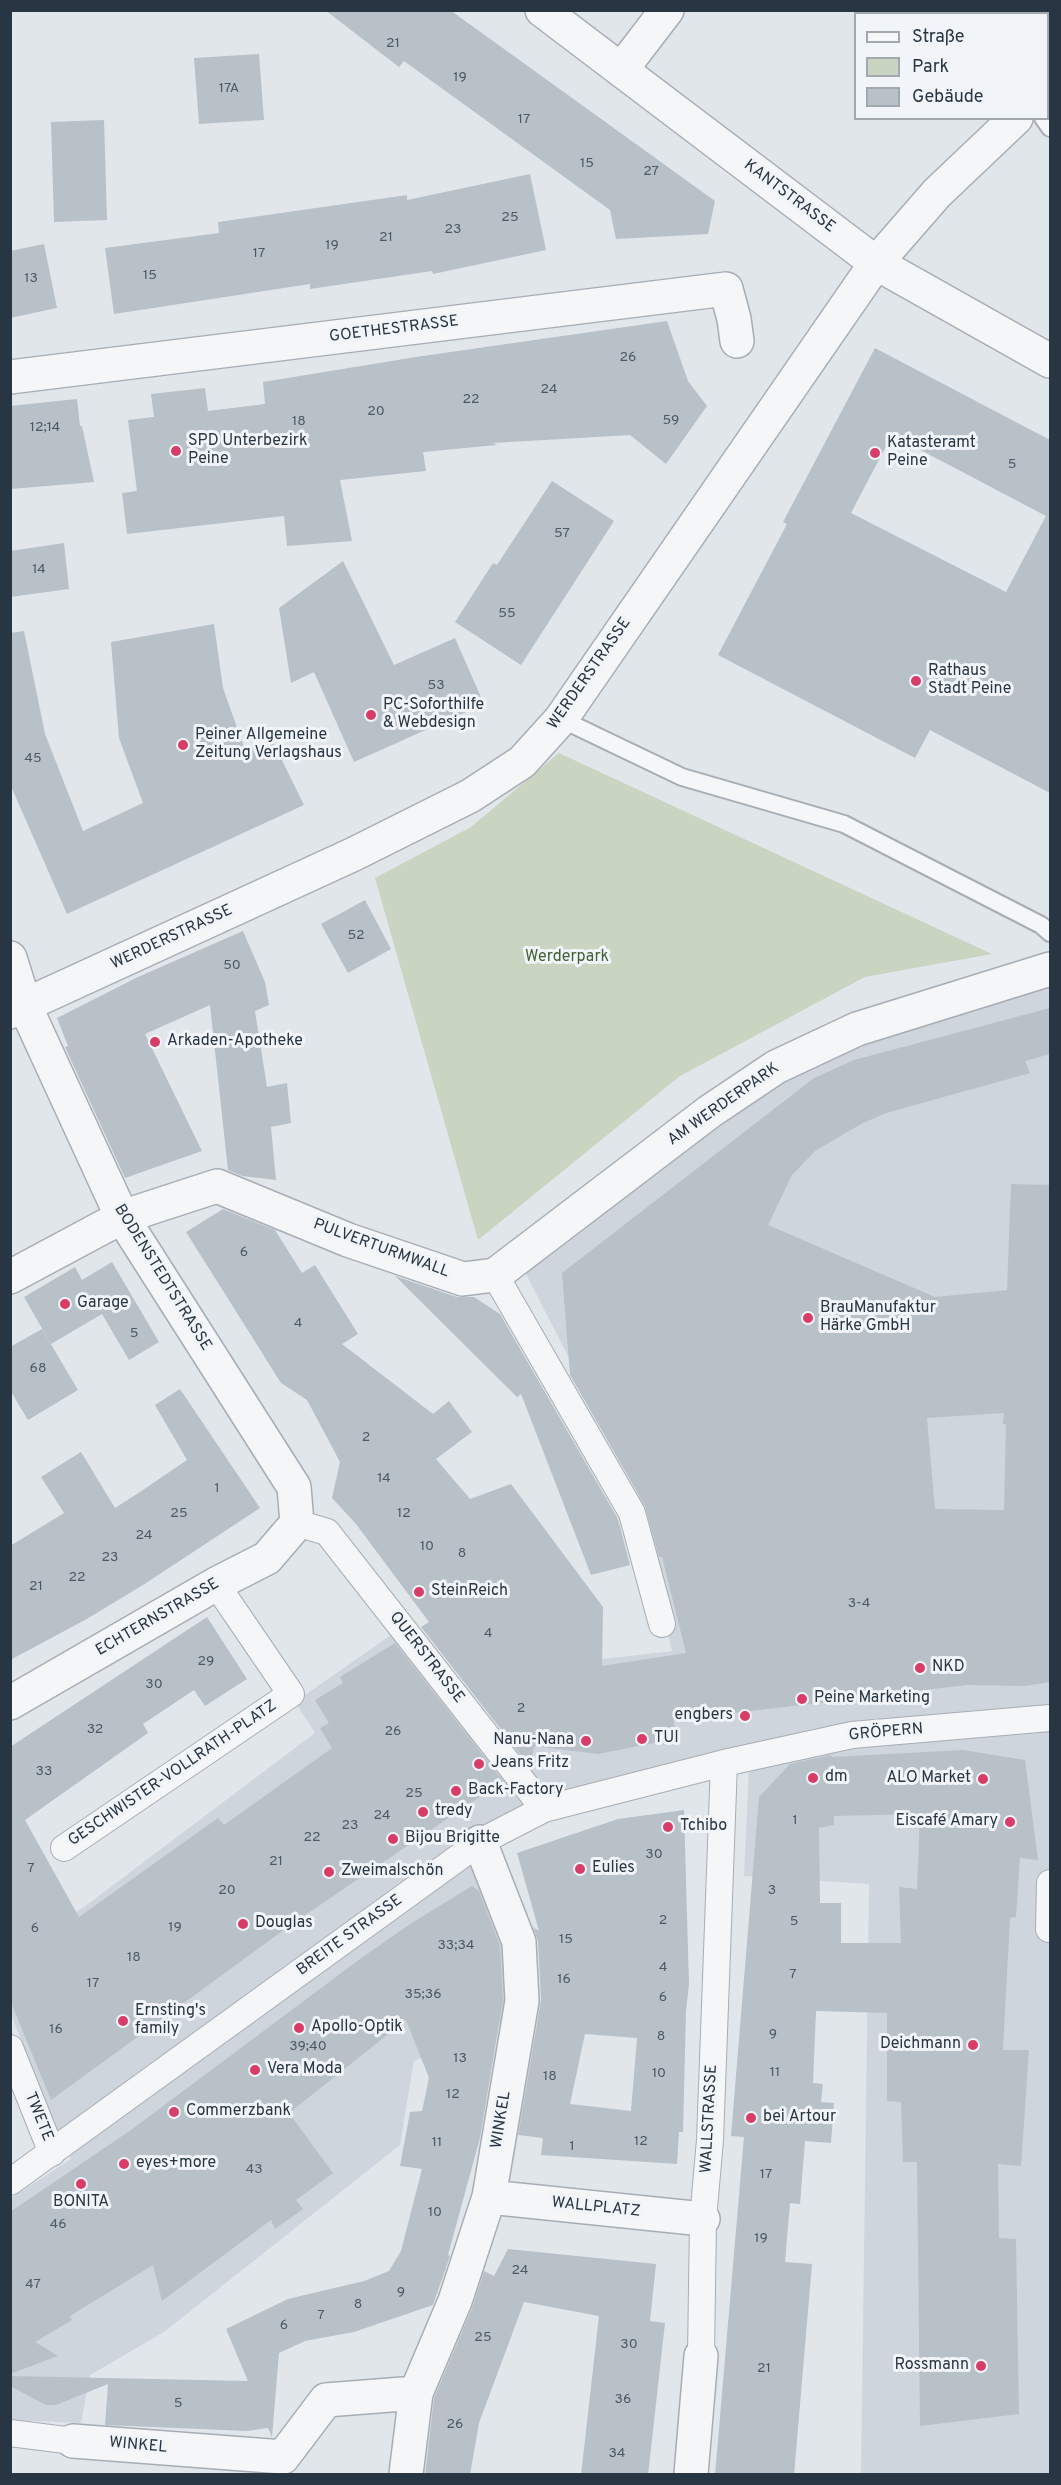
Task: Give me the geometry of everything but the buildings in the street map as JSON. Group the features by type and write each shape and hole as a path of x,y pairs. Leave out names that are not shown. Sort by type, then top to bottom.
{"street":[{"name":"KANTSTRASSE","path":"542,10 876,262 1050,361"},
{"path":"621,70 667,10"},
{"name":"WERDERSTRASSE","path":"18,1009 354,854 470,796 522,762 561,719 876,262 937,193 1020,120"},
{"name":"GOETHESTRASSE","path":"10,377 726,289 734,320 736,341"},
{"name":"BODENSTEDTSTRASSE","path":"10,958 18,1009 122,1217 294,1487 297,1523"},
{"name":"AM WERDERPARK","path":"495,1275 709,1112 776,1067 857,1029 1050,969"},
{"name":"PULVERTURMWALL","path":"10,1276 122,1217 217,1186 348,1240 463,1279 495,1275"},
{"path":"495,1275 632,1513 662,1624"},
{"name":"ECHTERNSTRASSE","path":"10,1703 216,1584 267,1558 297,1523"},
{"name":"QUERSTRASSE","path":"297,1523 327,1532 544,1809"},
{"name":"GESCHWISTER-VOLLRATH-PLATZ","path":"64,1848 291,1694 216,1584"},
{"name":"GRÖPERN","path":"724,1763 852,1736 1050,1718"},
{"name":"BREITE STRASSE","path":"10,2182 480,1842 544,1809 724,1763"},
{"name":"WALLSTRASSE","path":"691,2475 701,2356 704,2219 710,2140 724,1763"},
{"name":"WINKEL","path":"406,2475 416,2393 455,2301 489,2197 522,2001 519,1942 480,1842"},
{"path":"1049,1929 1050,1883"},
{"name":"TWETE","path":"10,2048 52,2153"},
{"name":"WALLPLATZ","path":"489,2197 704,2219"},
{"name":"WINKEL","path":"10,2433 73,2441 283,2457 326,2400 416,2393"}],"lane":[{"path":"1024,120 1050,128"},
{"path":"561,719 682,777 844,824 1041,925 1050,933"}],"shaded area":[{"path":"1050,984 1050,2474 861,2474 869,1884 744,1876 750,1745 574,1788 528,1806 474,1835 509,1941 509,2021 414,2061 400,2145 164,2332 90,2375 81,2423 11,2420 11,2198 71,2159 53,2122 11,2014 11,1953 84,1907 315,1733 295,1702 394,1633 494,1761 552,1665 672,1651 638,1493 522,1266 805,1061"}],"green space":[{"name":"Werderpark","path":"559,753 992,954 865,977 680,1076 478,1240 375,878 471,827"}],"place":[{"name":"SPD Unterbezirk Peine","path":"176,451"},
{"name":"Katasteramt Peine","path":"875,453"},
{"name":"Rathaus Stadt Peine","path":"916,681"},
{"name":"PC-Soforthilfe & Webdesign","path":"371,715"},
{"name":"Peiner Allgemeine Zeitung Verlagshaus","path":"183,745"},
{"name":"Arkaden-Apotheke","path":"155,1042"},
{"name":"Garage","path":"65,1304"},
{"name":"BrauManufaktur Härke GmbH","path":"808,1318"},
{"name":"SteinReich","path":"419,1592"},
{"name":"NKD","path":"920,1668"},
{"name":"Peine Marketing","path":"802,1699"},
{"name":"engbers","path":"745,1716"},
{"name":"TUI","path":"642,1739"},
{"name":"Nanu-Nana","path":"586,1741"},
{"name":"Jeans Fritz","path":"479,1764"},
{"name":"dm","path":"813,1778"},
{"name":"ALO Market","path":"983,1779"},
{"name":"Back-Factory","path":"456,1791"},
{"name":"tredy","path":"423,1812"},
{"name":"Eiscafé Amary","path":"1010,1822"},
{"name":"Tchibo","path":"668,1827"},
{"name":"Bijou Brigitte","path":"393,1839"},
{"name":"Eulies","path":"580,1869"},
{"name":"Zweimalschön","path":"329,1872"},
{"name":"Douglas","path":"243,1924"},
{"name":"Ernsting's family","path":"123,2021"},
{"name":"Apollo-Optik","path":"299,2028"},
{"name":"Deichmann","path":"973,2045"},
{"name":"Vera Moda","path":"255,2070"},
{"name":"Commerzbank","path":"174,2112"},
{"name":"bei Artour","path":"751,2118"},
{"name":"eyes+more","path":"124,2164"},
{"name":"BONITA","path":"81,2184"},
{"name":"Rossmann","path":"981,2366"}]}
